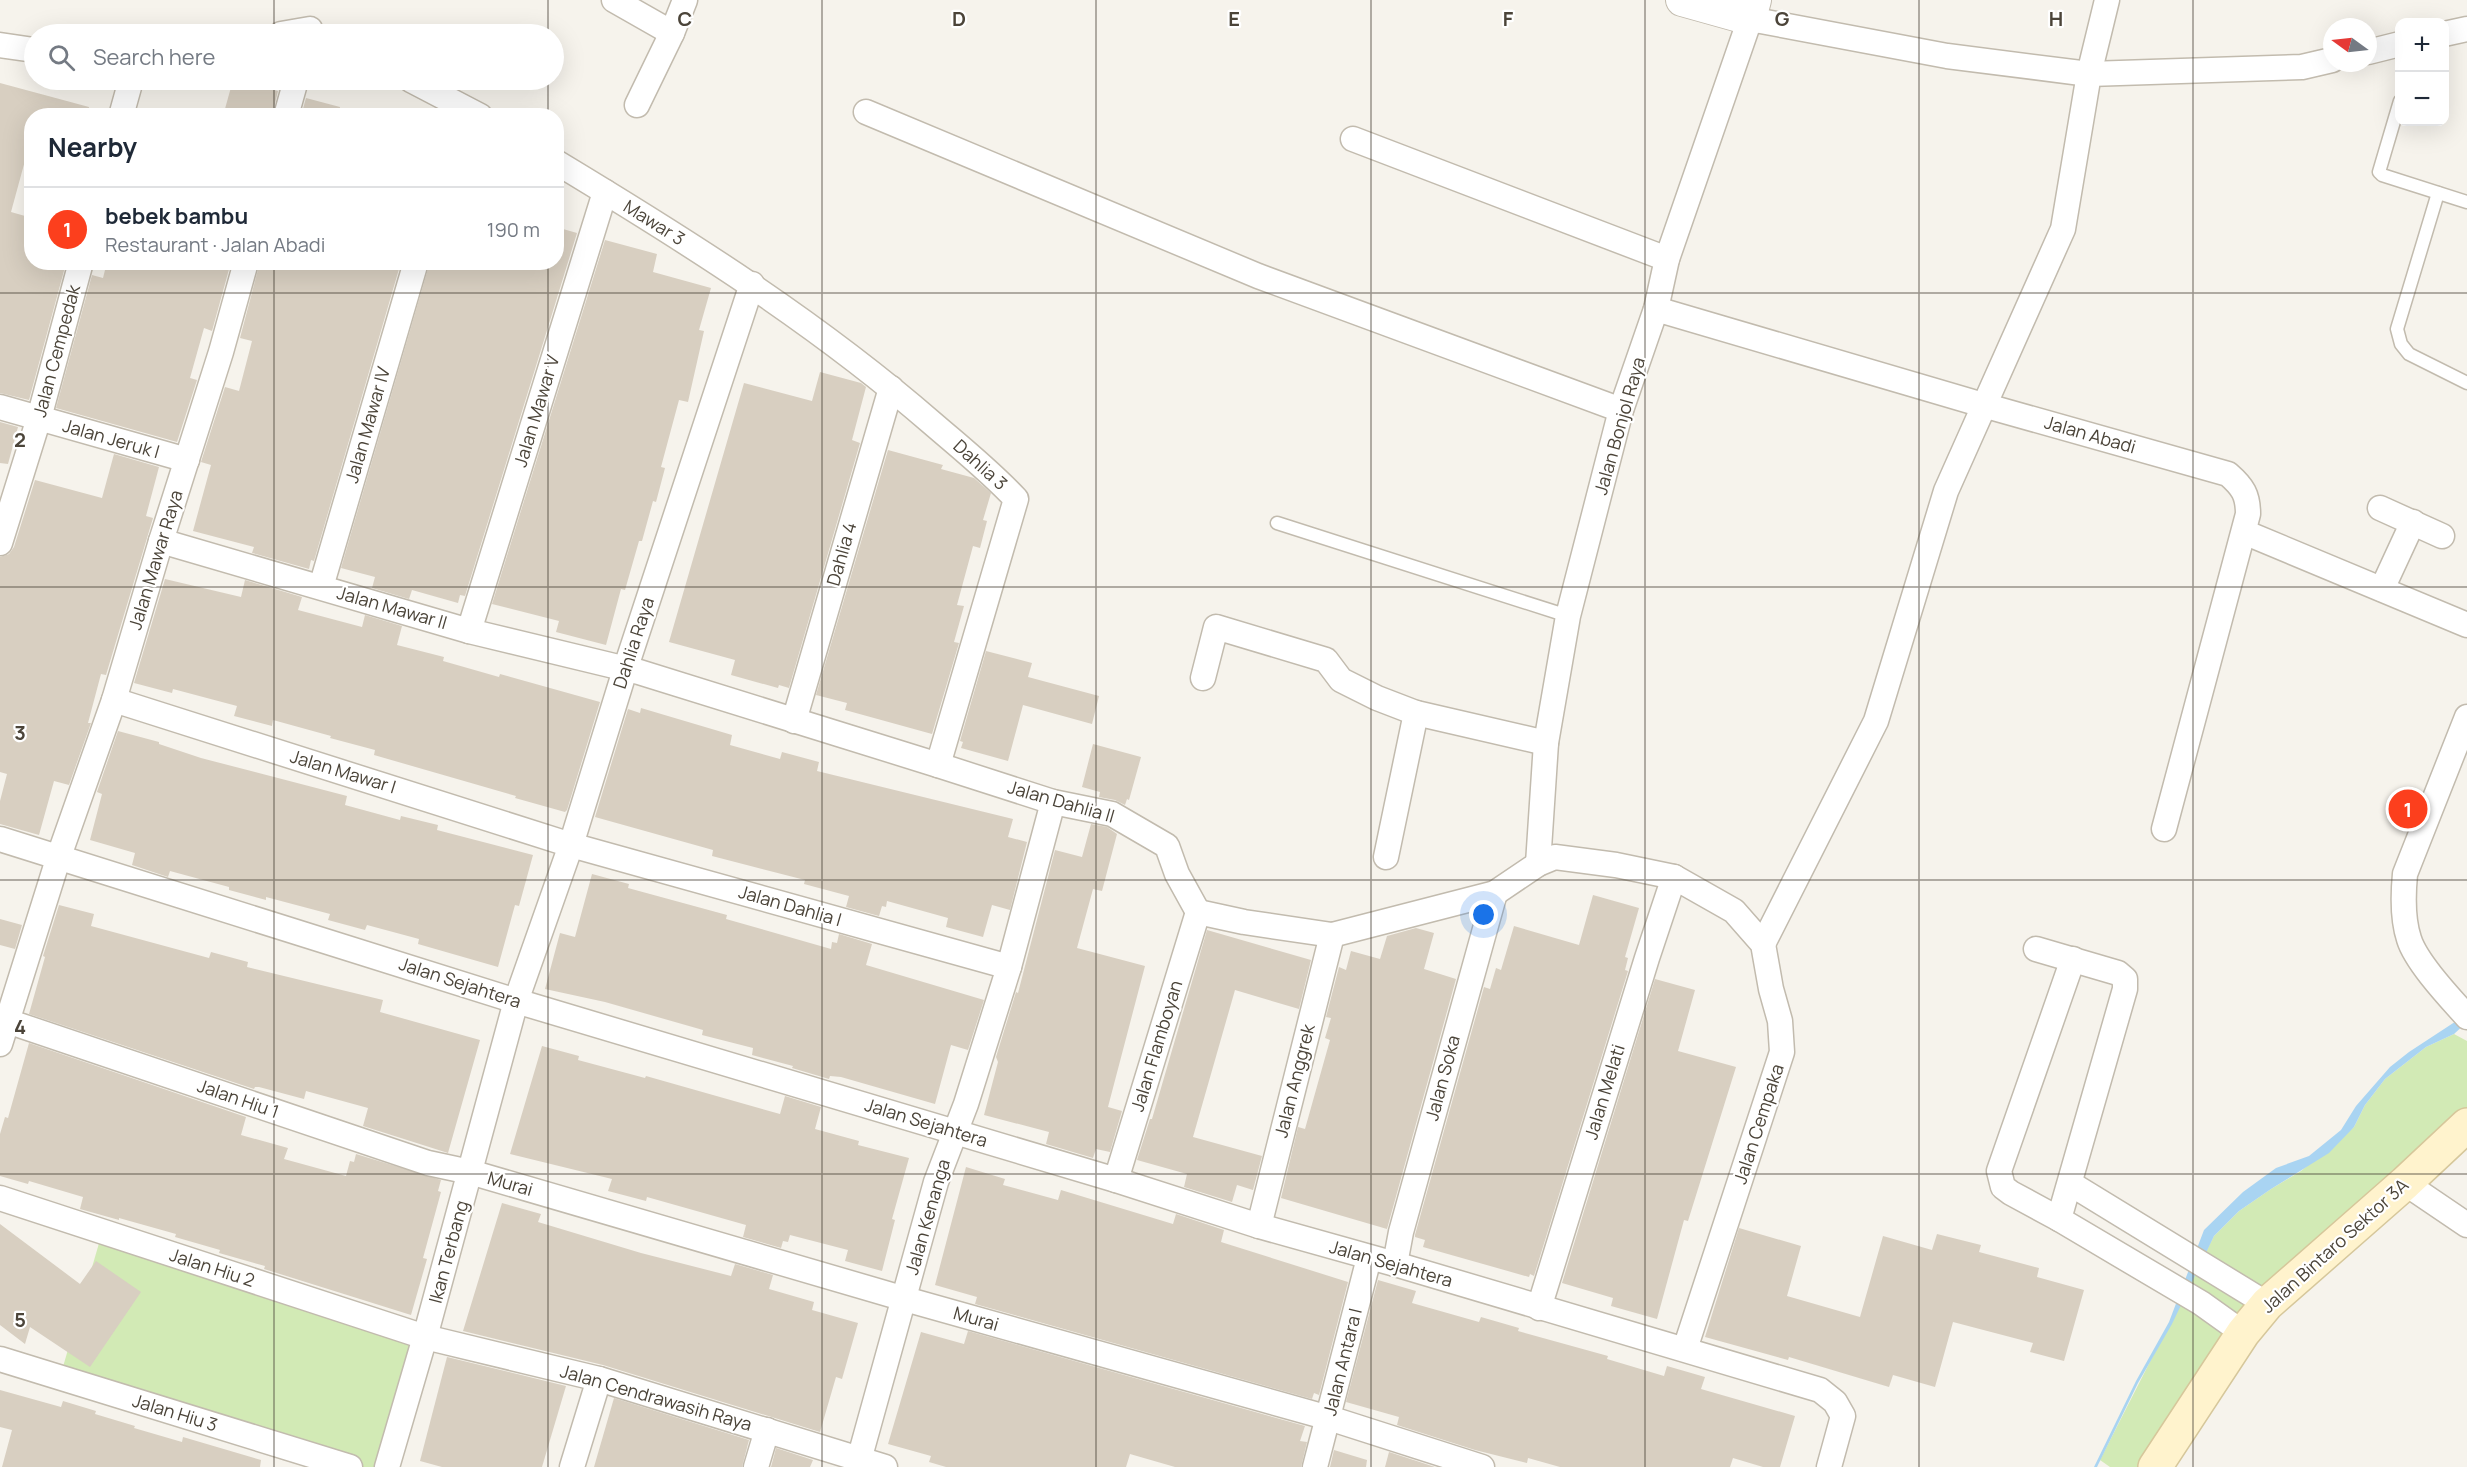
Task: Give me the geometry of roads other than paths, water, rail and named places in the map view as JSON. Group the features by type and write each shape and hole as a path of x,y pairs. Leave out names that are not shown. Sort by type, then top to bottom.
{"main road":[{"name":"Jalan Bintaro Sektor 3A","path":"2155,1467 2243,1333 2267,1304 2405,1183 2467,1125"}],"street":[{"path":"614,0 672,33"},
{"path":"637,105 672,33 685,0"},
{"path":"1682,0 1753,10 1947,56 2089,74 2302,67 2323,62"},
{"path":"1763,944 1876,721 1946,491 2063,229 2089,74 2107,0"},
{"name":"Jalan Bonjol Raya","path":"1538,864 1546,743 1568,616 1621,410 1656,309 1667,259 1753,10"},
{"path":"2449,33 2467,29"},
{"path":"0,45 24,49"},
{"path":"2377,49 2395,45"},
{"path":"123,108 128,90"},
{"path":"288,108 293,90"},
{"path":"428,90 460,108"},
{"path":"866,112 1258,276 1621,410"},
{"path":"1353,139 1667,259"},
{"name":"Mawar 3","path":"564,167 752,284"},
{"name":"Jalan Mawar V","path":"469,631 605,192"},
{"name":"Jalan Cempedak","path":"0,543 39,418 79,270"},
{"name":"Jalan Mawar Raya","path":"0,1044 59,856 114,700 161,541 221,352 244,270"},
{"name":"Jalan Mawar IV","path":"321,587 414,270"},
{"name":"Dahlia 3","path":"752,284 891,388 999,480 1017,499 938,765"},
{"name":"Dahlia Raya","path":"516,1001 571,844 625,670 752,284"},
{"name":"Jalan Abadi","path":"1656,309 2228,474 2246,492 2248,514 2244,532 2164,829"},
{"name":"Dahlia 4","path":"794,721 891,388"},
{"name":"Jalan Jeruk I","path":"0,407 188,460"},
{"path":"2379,508 2442,536"},
{"path":"2382,589 2413,522"},
{"path":"2244,532 2467,625"},
{"name":"Jalan Mawar II","path":"161,541 469,631 625,670"},
{"path":"1203,678 1216,627 1326,660 1341,680 1377,698 1416,713 1546,743"},
{"name":"Jalan Dahlia II","path":"625,670 639,672 1053,802 1112,814 1167,846 1178,874 1198,912"},
{"name":"Jalan Mawar I","path":"114,700 571,844"},
{"path":"1386,857 1416,713"},
{"path":"2463,1012 2429,971 2409,940 2403,900 2405,874 2467,717"},
{"name":"Jalan Kenanga","path":"859,1460 936,1182 966,1104 1009,967 1053,802"},
{"name":"Jalan Sejahtera","path":"0,839 516,1001 1116,1180 1259,1226 1820,1390 1835,1402 1843,1416 1828,1467"},
{"name":"Jalan Dahlia I","path":"571,844 1009,967"},
{"name":"Jalan Cempaka","path":"1495,893 1538,864 1555,857 1616,865 1674,877 1734,911 1763,944 1780,1021 1782,1052 1685,1349"},
{"name":"Jalan Melati","path":"1539,1308 1674,877"},
{"path":"1198,912 1244,922 1332,935 1495,893"},
{"name":"Jalan Soka","path":"1395,1264 1401,1232 1495,893"},
{"name":"Jalan Flamboyan","path":"1116,1180 1198,912"},
{"name":"Jalan Anggrek","path":"1259,1226 1332,935"},
{"path":"2036,949 2118,973 2125,979 2125,990 2071,1184 2059,1219"},
{"path":"2073,959 1999,1171 2000,1181 2011,1193 2131,1261 2200,1303 2243,1333"},
{"name":"Ikan Terbang","path":"387,1467 425,1337 516,1001"},
{"name":"Jalan Hiu 1","path":"7,1021 428,1163 470,1173"},
{"name":"Murai","path":"470,1173 905,1299 1329,1418 1482,1467"},
{"path":"2405,1183 2467,1225"},
{"path":"2071,1184 2148,1229 2267,1304"},
{"name":"Jalan Hiu 2","path":"0,1198 425,1337"},
{"name":"Jalan Antara I","path":"1315,1467 1369,1258"},
{"name":"Jalan Cendrawasih Raya","path":"425,1337 599,1379 885,1467"},
{"name":"Jalan Hiu 3","path":"0,1359 350,1467"},
{"path":"572,1467 599,1379"},
{"path":"756,1467 767,1430"}],"lane":[{"path":"2395,117 2379,172 2382,175 2467,202"},
{"path":"2438,192 2397,329 2401,344 2409,354 2467,383"},
{"path":"1277,523 1568,616"}],"water":[{"path":"2467,1014 2467,1022 2454,1034 2426,1047 2385,1079 2365,1105 2354,1127 2329,1153 2239,1211 2214,1236 2172,1324 2138,1383 2097,1467 2094,1467 2136,1381 2169,1322 2204,1230 2243,1192 2276,1168 2309,1156 2341,1130 2356,1106 2390,1067"}],"place":[{"name":"bebek bambu","path":"2408,809"}]}
